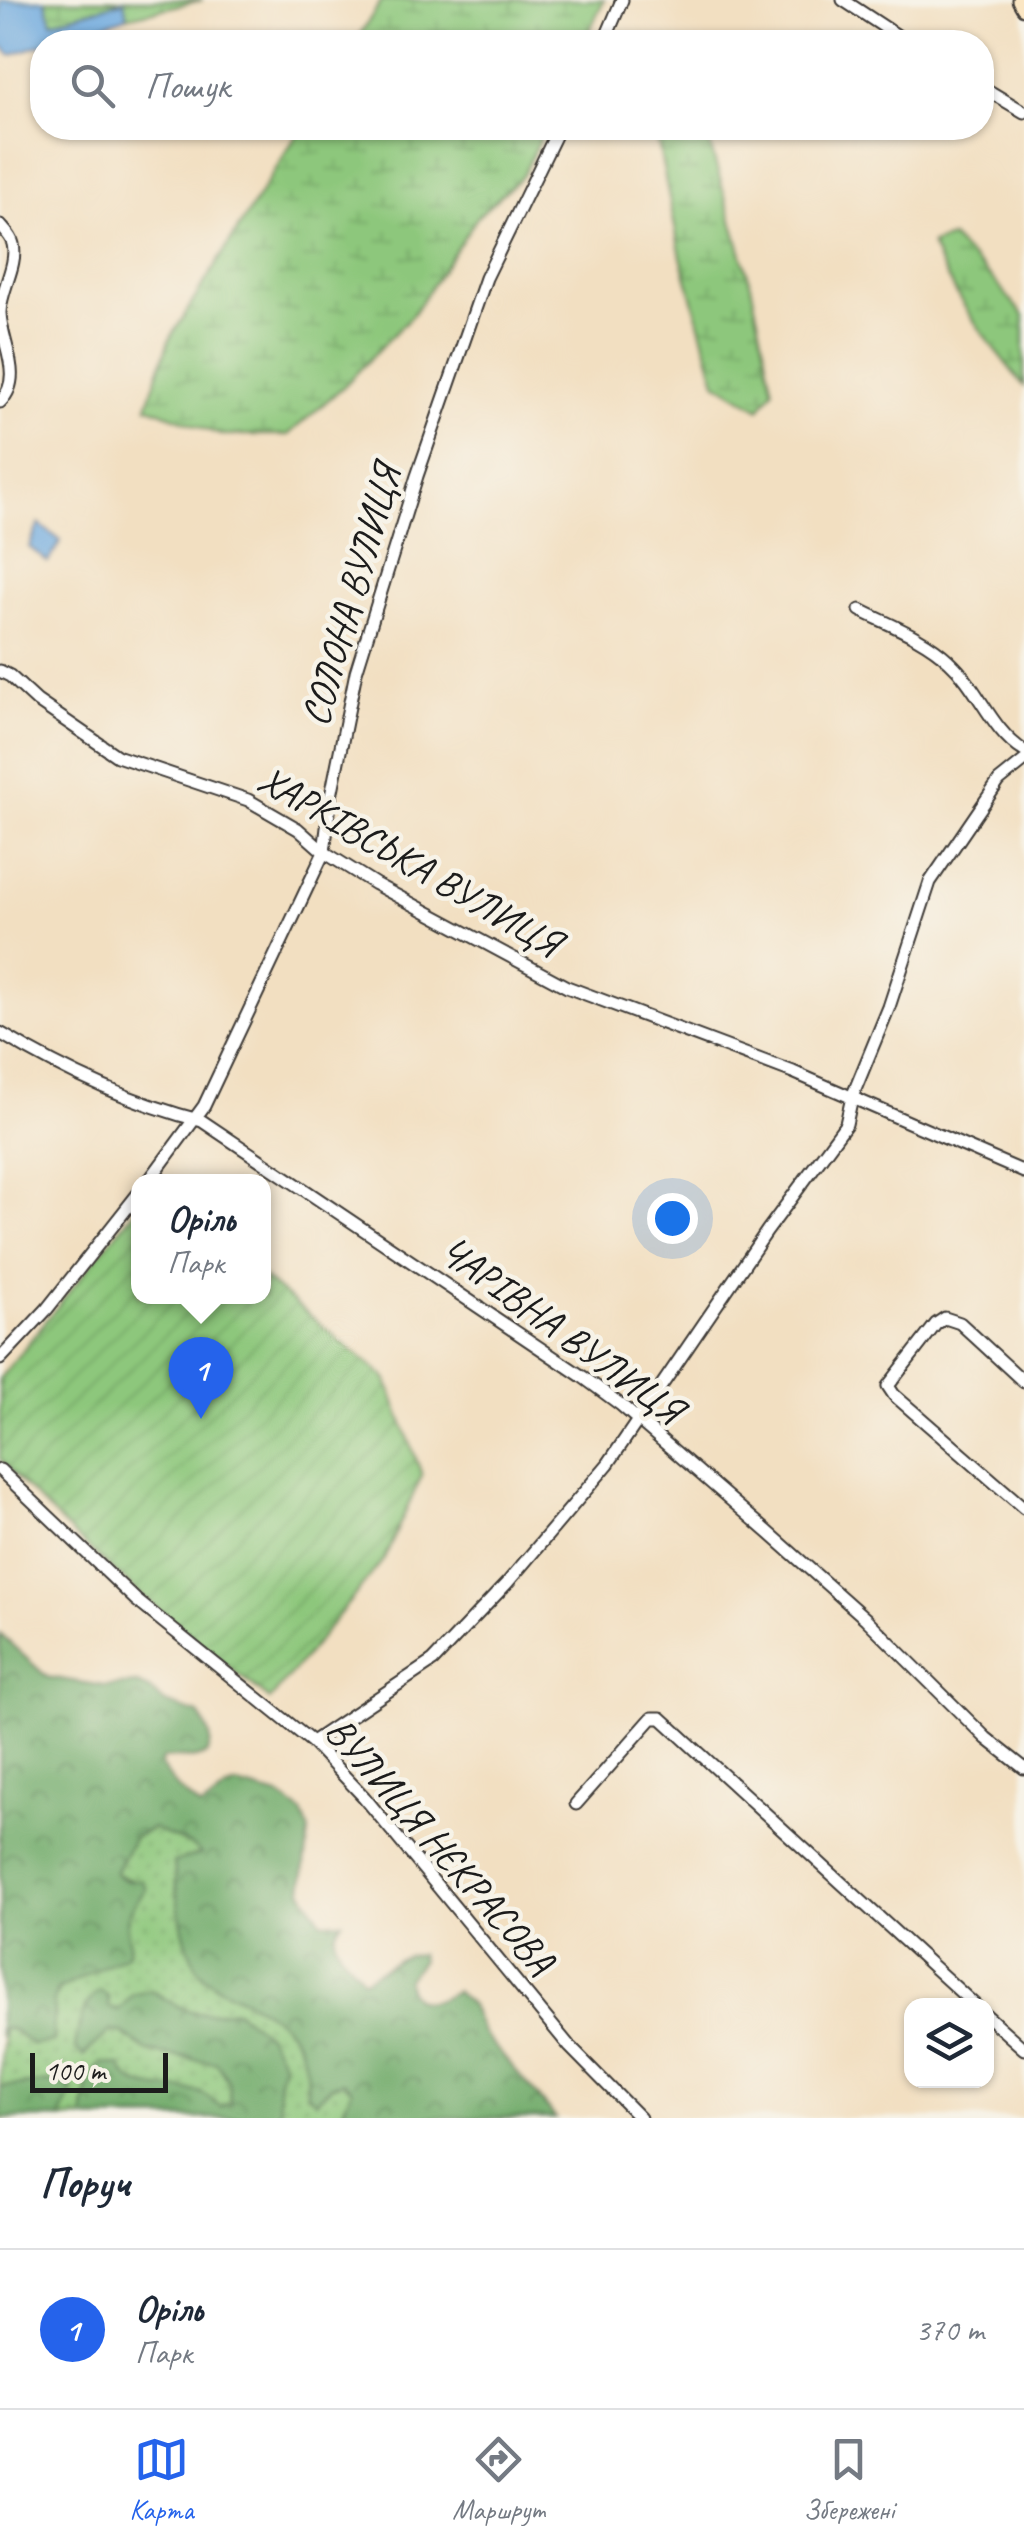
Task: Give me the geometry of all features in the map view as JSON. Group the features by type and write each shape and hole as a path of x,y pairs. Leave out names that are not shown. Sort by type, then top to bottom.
{"main road":[{"path":"1020,0 1024,7"}],"street":[{"path":"609,30 622,0"},
{"path":"843,0 889,30"},
{"path":"994,94 1024,112"},
{"name":"СОЛОНА ВУЛИЦЯ","path":"154,1174 204,1106 324,852 336,765 356,672 417,476 486,278 554,140"},
{"path":"0,225 9,235 14,252 0,312 12,376 10,388 0,402"},
{"path":"860,610 927,644 950,661 997,728 1024,751"},
{"name":"ХАРКІВСЬКА ВУЛИЦЯ","path":"0,672 117,756 248,800 298,828 324,852 375,884 567,987 852,1098 1024,1172"},
{"path":"312,1742 433,1661 507,1583 608,1464 846,1124 930,882 999,781 1024,761"},
{"name":"ЧАРІВНА ВУЛИЦЯ","path":"0,1033 52,1064 173,1114 195,1119 582,1376 637,1418 866,1619 986,1738 1024,1768"},
{"path":"0,1359 47,1310 131,1203"},
{"path":"1024,1382 960,1323 944,1318 888,1386 1024,1508"},
{"name":"ВУЛИЦЯ НЄКРАСОВА","path":"0,1470 136,1600 312,1742 364,1796 570,2047 640,2118"},
{"path":"576,1804 652,1718 661,1718 967,1998"},
{"path":"994,2022 1024,2049"}],"green space":[{"path":"45,0 203,0 127,17 123,1 52,22"},
{"path":"382,0 604,0 590,30 363,30"},
{"path":"294,140 539,140 523,175 478,216 413,314 345,385 288,435 220,435 147,406 169,340"},
{"path":"657,140 709,140 751,285 773,390 760,409 716,382 681,257"},
{"path":"951,238 1024,316 1024,386 972,318 940,264 931,244"},
{"path":"131,1215 131,1304 271,1304 271,1284 386,1378 422,1475 384,1559 270,1700 96,1555 0,1459 0,1378"},
{"path":"0,1634 47,1677 104,1686 137,1684 150,1689 165,1703 199,1714 210,1737 208,1753 196,1758 162,1759 161,1766 178,1789 200,1808 238,1785 279,1796 302,1812 309,1832 302,1890 322,1922 342,1921 335,1937 345,1959 363,1979 407,1955 420,1954 421,1961 407,1979 413,1996 432,2001 455,1991 471,2005 482,2032 556,2118 340,2118 352,2089 343,2082 332,2085 316,2101 307,2093 303,2055 287,2029 261,2009 211,1982 197,1968 183,1930 174,1862 201,1854 191,1845 153,1828 134,1837 115,1873 124,1880 142,1880 146,1889 128,1917 127,1954 58,1990 54,2000 53,2042 32,2045 14,2030 3,2028 0,2037"},
{"path":"153,1828 202,1854 174,1863 214,1985 268,2012 293,2035 306,2070 307,2093 316,2101 332,2085 343,2082 352,2089 340,2118 281,2118 278,2084 283,2062 236,2010 191,2011 151,1990 133,1995 119,2010 109,2007 83,2056 109,2031 120,2032 149,2052 218,2063 229,2081 230,2103 221,2107 201,2093 142,2086 125,2076 83,2118 60,2118 72,2088 0,2087 3,2028 14,2030 32,2044 58,1990 127,1954 128,1917 146,1888 115,1873 134,1837"},
{"path":"151,1990 191,2011 236,2010 268,2035 283,2062 278,2084 281,2118 83,2118 89,2078 102,2063 121,2066 127,2076 145,2086 201,2093 221,2107 230,2103 229,2081 217,2063 149,2052 121,2032 110,2031 83,2056 75,2048 85,2009 100,1991 108,1997 109,2007 118,2010 133,1995"},
{"path":"53,2082 73,2088 60,2118 0,2118 0,2087"}],"water":[{"path":"0,0 45,0 52,22 124,1 127,17 87,30 30,30 30,49 10,55 0,43"},
{"path":"39,524 61,541 48,562 29,547"}],"place":[{"name":"Оріль","path":"201,1419"}]}
